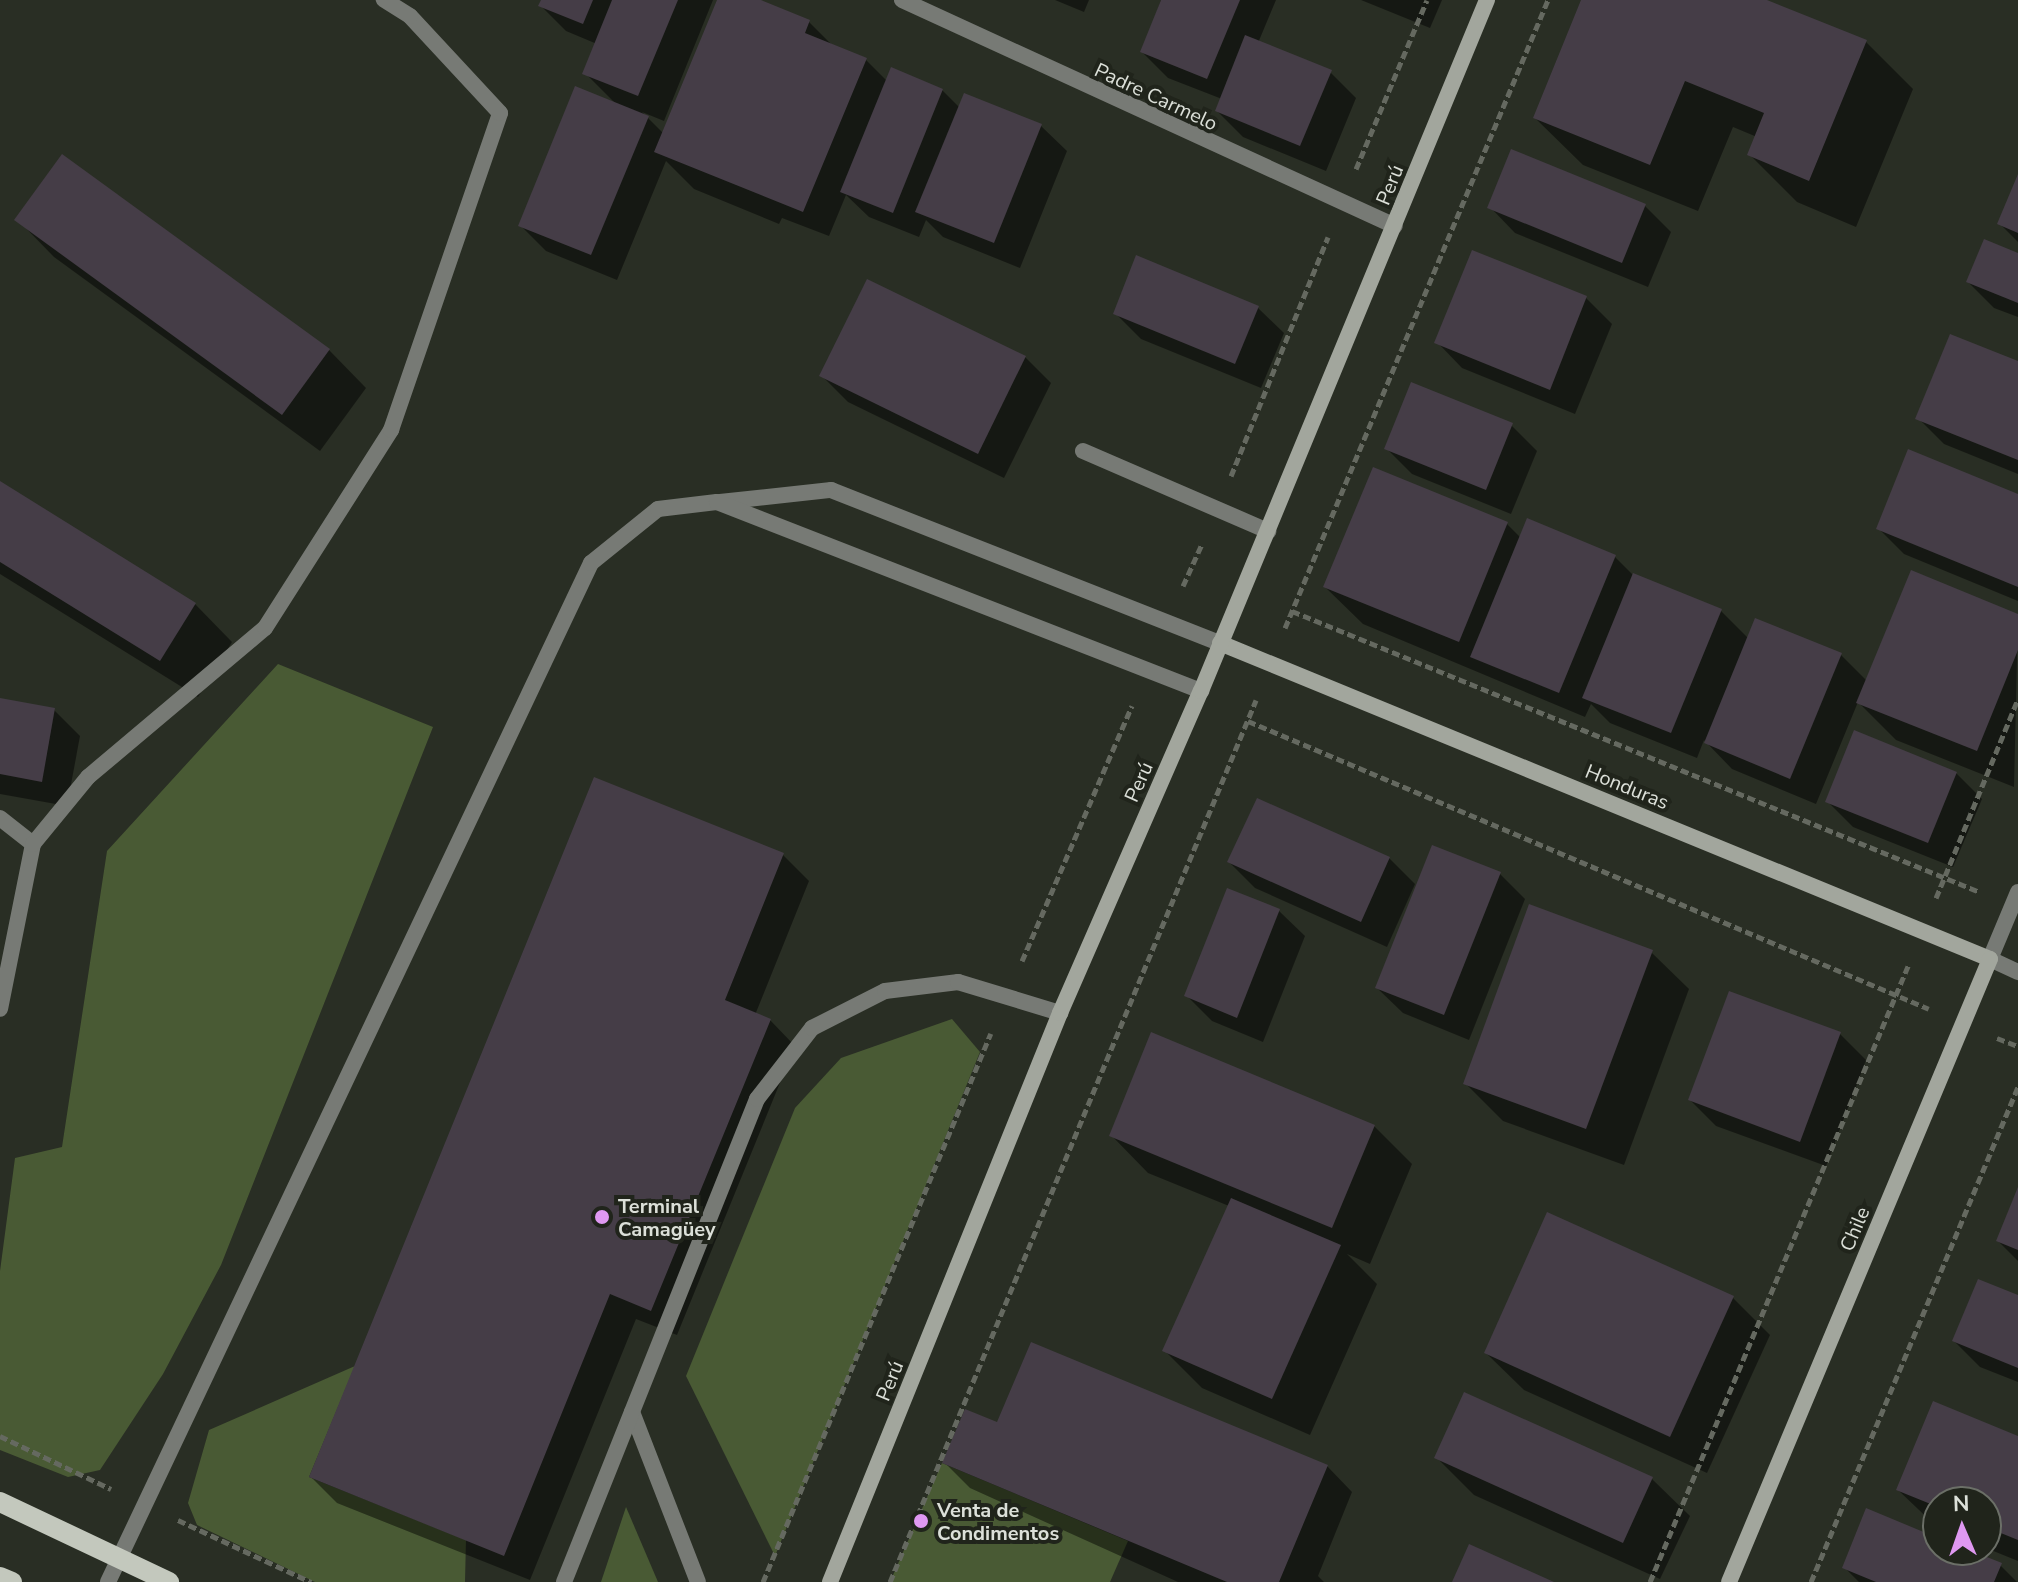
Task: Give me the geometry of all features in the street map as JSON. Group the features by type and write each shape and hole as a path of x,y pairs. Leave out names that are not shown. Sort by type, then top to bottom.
{"main road":[{"path":"0,1502 118,1561 169,1582"},
{"path":"0,1577 12,1582"}],"street":[{"path":"0,1009 33,844 88,777 265,628 391,430 500,113 410,16 384,0"},
{"name":"Padre Carmelo","path":"902,0 1341,206 1395,226"},
{"name":"Perú","path":"830,1582 1060,1013 1201,691 1487,0"},
{"path":"1083,451 1268,531"},
{"path":"108,1582 534,673 591,563 658,509 831,490 1220,643"},
{"path":"717,502 1201,691"},
{"name":"Honduras","path":"1220,643 2018,972"},
{"path":"0,818 33,844"},
{"name":"Chile","path":"1729,1582 2015,898"},
{"path":"564,1582 757,1099 812,1028 885,991 958,982 1060,1013"},
{"path":"632,1412 698,1582"}],"path":[{"path":"1168,621 1427,0"},
{"path":"890,1582 1548,0"},
{"path":"1292,611 1944,878 2015,898"},
{"path":"763,1582 1007,995 1147,670"},
{"path":"1650,1582 2018,699"},
{"path":"1248,721 2018,1046"},
{"path":"1811,1582 2018,1087"}],"green space":[{"path":"278,664 433,727 221,1265 163,1374 100,1470 68,1477 0,1450 0,1271 15,1158 62,1147 107,851"},
{"path":"952,1019 980,1052 775,1556 686,1376 795,1108 841,1058"},
{"path":"355,1366 309,1477 466,1540 465,1582 315,1582 197,1525 188,1503 209,1430"},
{"path":"942,1463 1128,1541 1110,1582 890,1582"},
{"path":"626,1507 658,1582 601,1582"}],"building":[{"path":"541,0 593,0 583,24 538,6"},
{"path":"612,0 678,0 638,96 582,74"},
{"path":"717,0 761,0 810,20 805,33 867,58 803,212 654,152"},
{"path":"1161,0 1240,0 1207,79 1140,52"},
{"path":"1581,0 1767,0 1867,40 1809,181 1747,155 1764,113 1685,81 1650,165 1533,118"},
{"path":"1245,35 1332,70 1300,146 1215,111"},
{"path":"891,67 943,89 893,213 840,192"},
{"path":"575,86 649,116 591,255 518,226"},
{"path":"964,93 1042,124 994,243 915,212"},
{"path":"1511,149 1646,204 1622,263 1487,208"},
{"path":"62,154 330,349 282,415 14,220"},
{"path":"2018,174 2018,233 1997,224"},
{"path":"1984,239 2018,253 2018,303 1966,282"},
{"path":"1472,250 1587,296 1550,390 1434,343"},
{"path":"1136,255 1259,306 1235,364 1113,314"},
{"path":"867,279 1026,356 978,454 819,376"},
{"path":"1950,334 2018,361 2018,460 1915,419"},
{"path":"1411,382 1513,423 1486,490 1384,449"},
{"path":"1908,449 2018,494 2018,587 1876,529"},
{"path":"1373,467 1508,522 1459,642 1323,587"},
{"path":"0,481 196,603 160,661 0,562"},
{"path":"1527,518 1616,555 1559,693 1470,657"},
{"path":"1911,570 2018,614 2018,650 1977,751 1856,703"},
{"path":"1633,573 1722,609 1671,733 1582,698"},
{"path":"1755,618 1842,653 1790,779 1704,743"},
{"path":"0,698 55,708 42,782 0,774"},
{"path":"1854,730 1957,772 1928,843 1825,802"},
{"path":"594,777 784,853 725,1000 771,1019 651,1311 610,1294 504,1556 309,1477"},
{"path":"1257,798 1390,857 1361,922 1227,862"},
{"path":"1432,845 1501,872 1444,1015 1375,988"},
{"path":"1227,888 1280,909 1237,1018 1184,996"},
{"path":"1529,904 1653,950 1586,1129 1463,1084"},
{"path":"1729,991 1841,1032 1800,1142 1688,1100"},
{"path":"1151,1032 1375,1125 1332,1228 1109,1136"},
{"path":"2018,1187 2018,1250 1996,1241"},
{"path":"1231,1198 1341,1245 1272,1399 1162,1351"},
{"path":"1547,1212 1734,1296 1670,1437 1484,1353"},
{"path":"1978,1279 2018,1295 2018,1368 1952,1341"},
{"path":"1031,1342 1328,1465 1279,1582 1227,1582 942,1463 965,1409 997,1422"},
{"path":"1464,1392 1653,1477 1623,1543 1434,1458"},
{"path":"1933,1401 2018,1436 2018,1540 2002,1534 2002,1486 1922,1486 1922,1501 1896,1490"},
{"path":"1866,1508 1922,1531 1922,1566 2001,1566 1994,1582 1876,1582 1842,1568"},
{"path":"1469,1544 1554,1582 1452,1582"}],"place":[{"name":"Terminal Camagüey","path":"602,1217"},
{"name":"Venta de Condimentos","path":"921,1521"}]}
